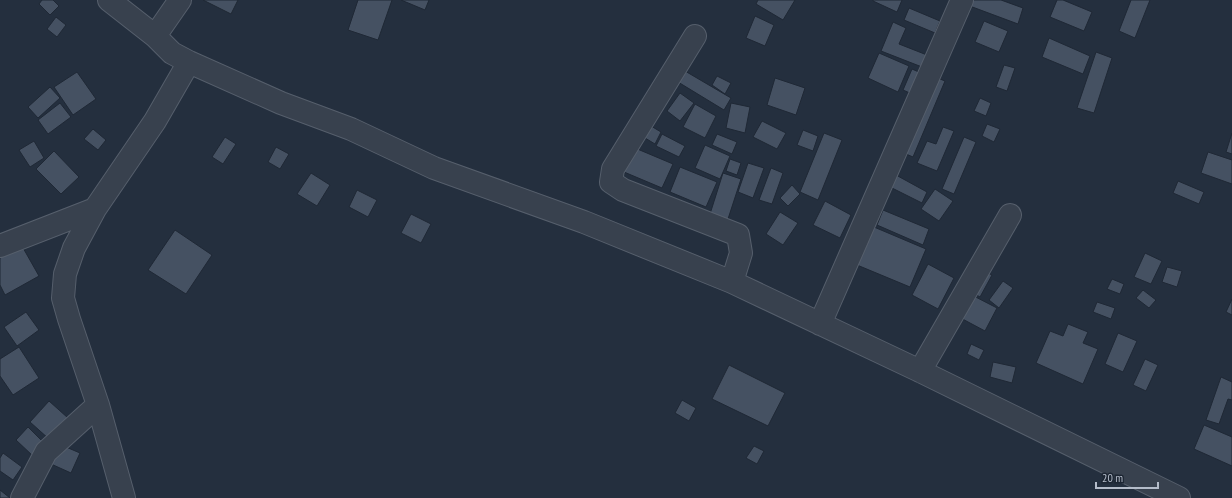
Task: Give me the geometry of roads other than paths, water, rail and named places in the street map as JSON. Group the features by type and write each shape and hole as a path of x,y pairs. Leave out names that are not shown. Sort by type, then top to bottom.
{"street":[{"path":"109,0 156,36 172,53 189,62 281,103 351,130 434,168 584,222 732,282 920,371 1165,495"},
{"path":"156,36 180,0"},
{"path":"820,324 962,0"},
{"path":"695,36 613,169 611,182 622,190 738,235 741,253 732,282"},
{"path":"124,498 98,405 63,298 65,274 74,248 95,209 155,121 189,62"},
{"path":"0,246 95,209"},
{"path":"920,371 1010,214"},
{"path":"22,498 46,452 98,405"}]}
